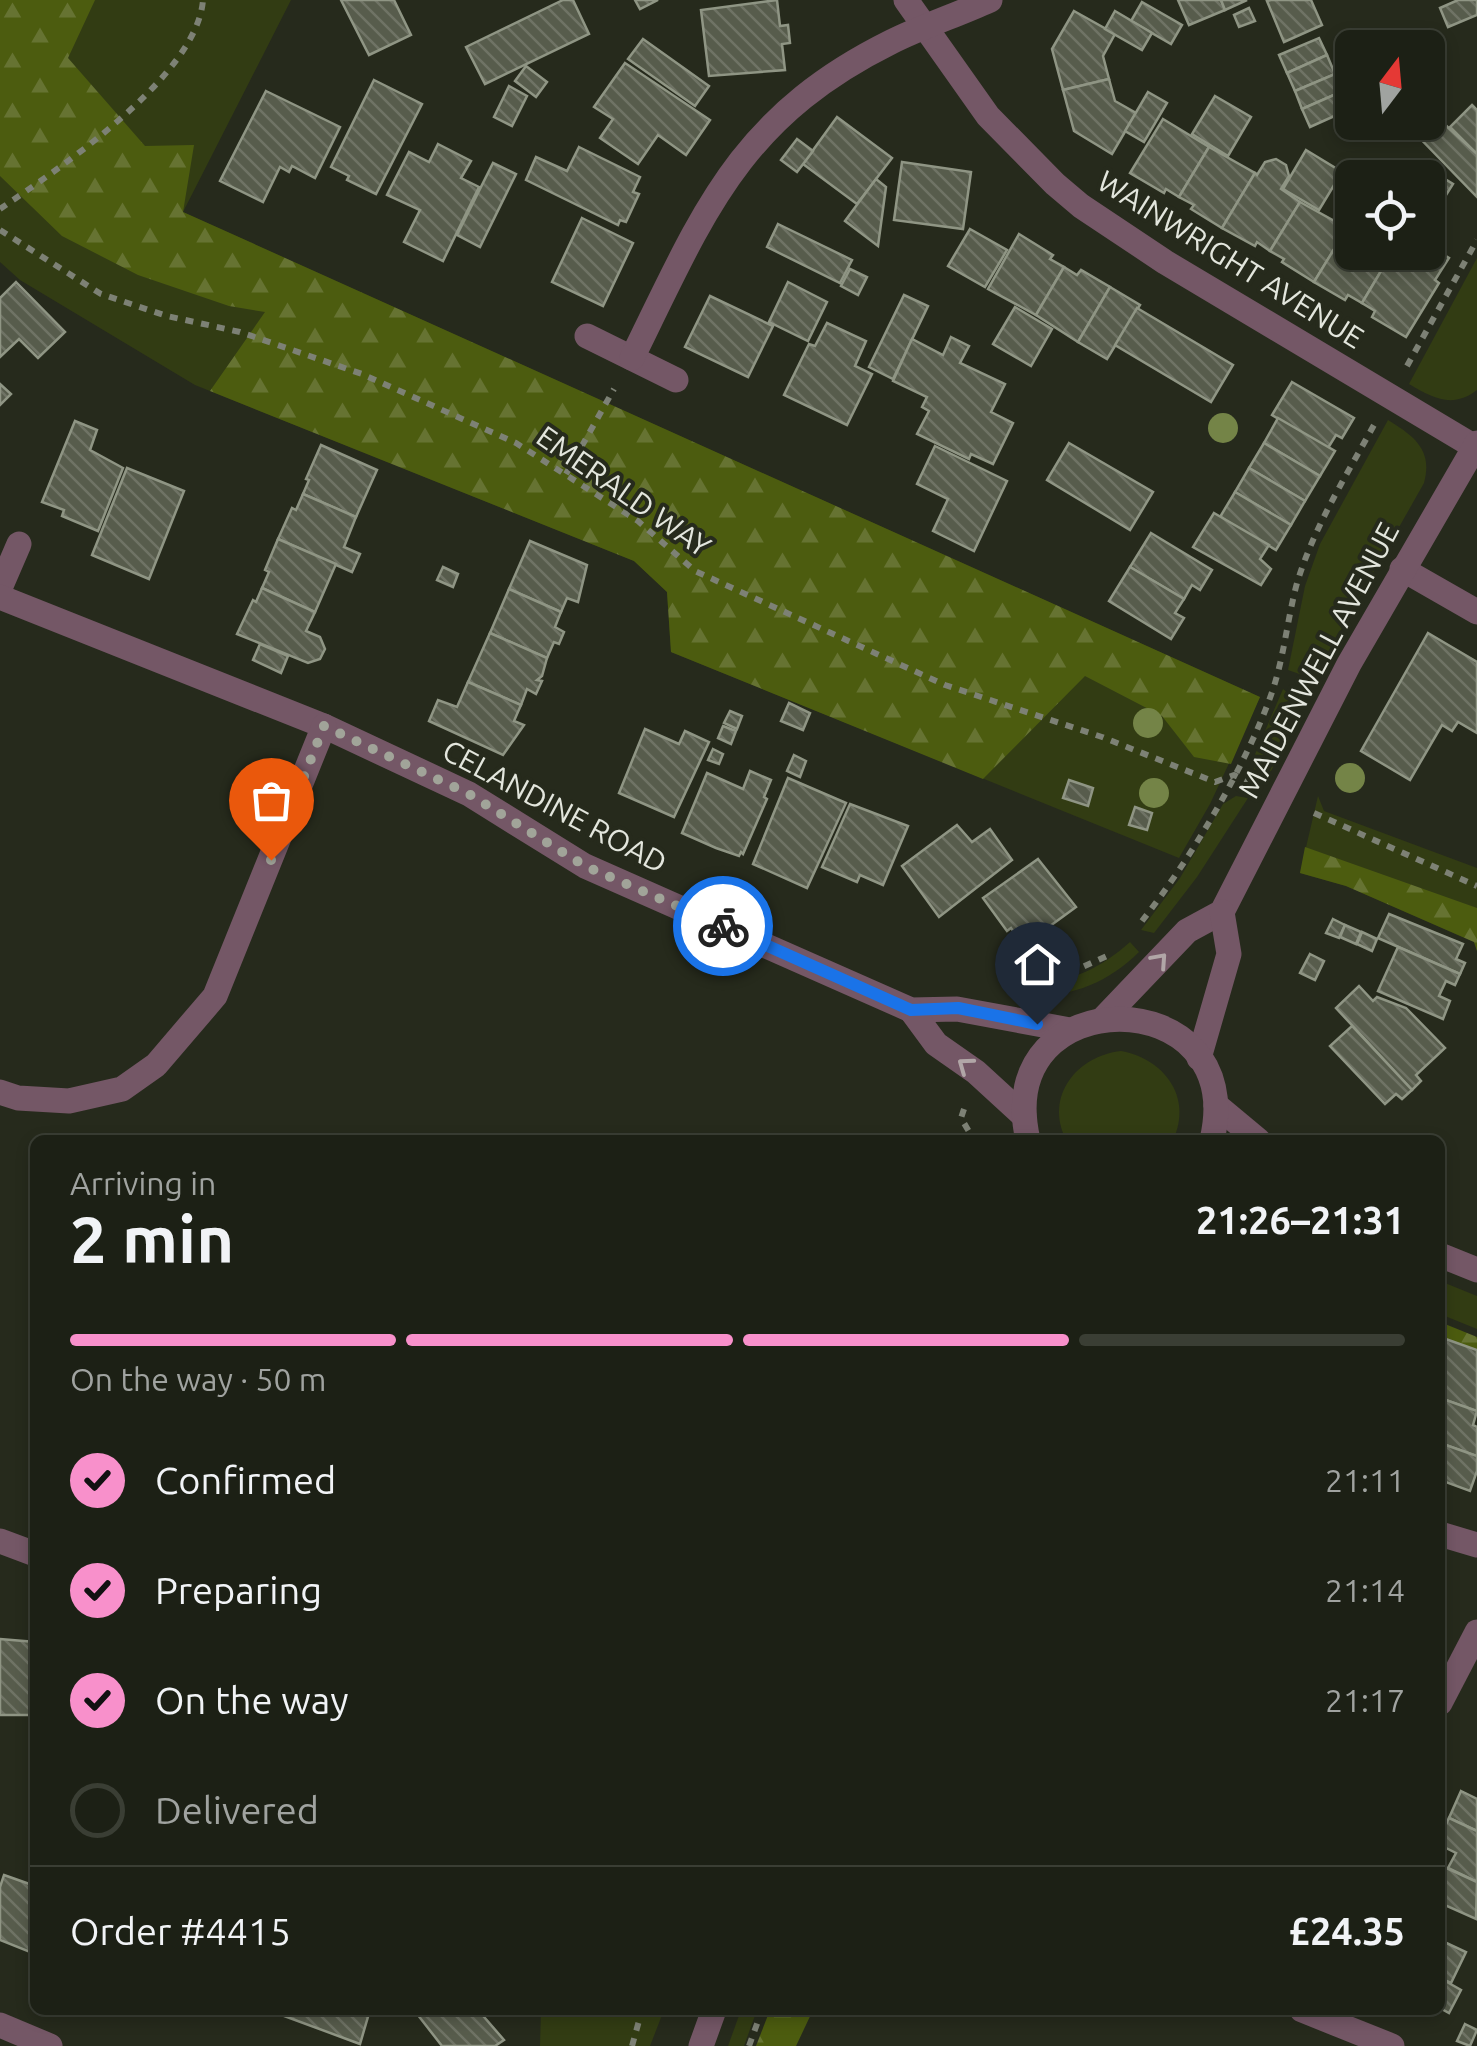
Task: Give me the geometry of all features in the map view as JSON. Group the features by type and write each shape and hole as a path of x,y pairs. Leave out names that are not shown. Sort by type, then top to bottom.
{"street":[{"name":"WAINWRIGHT AVENUE","path":"906,0 988,116 1081,206 1180,272 1476,445"},
{"path":"632,358 709,205 754,144 782,114 817,86 888,43 990,0"},
{"path":"587,336 676,380"},
{"name":"MAIDENWELL AVENUE","path":"1222,912 1402,569 1476,445"},
{"path":"0,588 19,544"},
{"path":"1402,569 1477,612"},
{"name":"CELANDINE ROAD","path":"0,597 324,726 469,794 585,866 911,1010 958,1008 1070,1030"},
{"path":"0,1092 18,1098 68,1100 122,1089 156,1065 215,996 324,726"},
{"path":"1104,1018 1187,930 1222,912 1228,954 1199,1058"},
{"name":"CELANDINE ROAD","path":"911,1010 936,1044 976,1072 1026,1128"},
{"path":"1026,1128 1026,1091 1035,1067 1050,1046 1070,1030 1104,1018 1131,1018 1158,1024 1180,1038 1199,1058 1210,1080 1216,1106 1213,1135"},
{"path":"1216,1106 1252,1135"},
{"path":"1445,1256 1477,1270"},
{"path":"1445,1535 1477,1545"},
{"path":"0,1541 30,1552"},
{"path":"1445,1693 1477,1632"},
{"path":"700,2046 712,2015"},
{"path":"1319,2015 1392,2046"},
{"path":"0,2025 46,2045"}],"path":[{"path":"0,209 146,98 189,42 203,0"},
{"name":"EMERALD WAY","path":"0,230 102,294 167,316 240,332 362,374 516,444 638,520 695,571 945,685 1102,737 1215,782 1234,775 1477,886"},
{"path":"1136,928 1181,865 1234,775 1270,698 1296,587 1316,534 1477,240"},
{"path":"566,475 632,358"},
{"path":"994,1016 1006,978 1065,975 1103,959 1116,949"},
{"path":"971,1135 960,1118 976,1072"},
{"path":"632,2046 641,2015"},
{"path":"749,2046 760,2015"}],"green space":[{"path":"0,0 291,0 183,212 1260,697 1210,804 1179,858 671,652 667,592 634,561 195,385 20,280 0,262"},
{"path":"0,0 95,0 68,58 145,146 194,145 183,212 1260,697 1231,764 1194,757 1162,716 1085,676 983,779 671,652 667,592 634,561 210,391 265,312 229,306 138,275 62,236 0,176"},
{"path":"1477,258 1477,390 1451,400 1426,394 1409,384"},
{"path":"1388,420 1419,445 1426,461 1424,483 1316,674 1305,676 1288,670 1305,586 1320,544"},
{"path":"1283,689 1298,705 1277,747 1279,755 1267,779 1254,769 1253,759"},
{"path":"1236,796 1248,798 1197,877 1154,933 1141,930 1180,878 1223,804"},
{"path":"1318,796 1324,811 1477,868 1477,951 1474,942 1346,886 1300,873"},
{"path":"1305,847 1477,908 1477,951 1474,942 1346,886 1300,873"},
{"path":"1130,942 1139,952 1097,982 1065,993 1013,995 1016,982 1048,982 1078,975"},
{"path":"1121,1051 1136,1055 1162,1071 1177,1095 1175,1135 1064,1135 1059,1108 1062,1094 1078,1070 1105,1054"},
{"path":"1445,1283 1477,1296 1477,1329 1445,1316"},
{"path":"1445,1324 1477,1337 1477,1350 1445,1339"},
{"path":"541,2015 662,2015 650,2046 540,2046"},
{"path":"739,2015 755,2015 744,2046 728,2046"},
{"path":"768,2015 811,2015 796,2046 756,2046"}],"building":[{"path":"341,0 394,0 411,35 369,55"},
{"path":"563,0 573,0 589,34 485,84 466,47"},
{"path":"635,0 658,0 640,9"},
{"path":"777,0 780,26 788,25 790,43 782,44 785,70 709,76 701,10"},
{"path":"1178,0 1221,0 1225,10 1189,25"},
{"path":"1221,0 1247,0 1225,10"},
{"path":"1311,0 1322,25 1284,42 1267,1"},
{"path":"1458,0 1477,0 1477,15 1448,27 1440,8"},
{"path":"1142,2 1182,25 1171,44 1131,21"},
{"path":"1249,8 1255,21 1239,27 1234,15"},
{"path":"1074,11 1115,34 1103,56 1109,79 1063,90 1052,49"},
{"path":"1115,11 1152,33 1142,50 1105,29"},
{"path":"1319,38 1327,55 1287,73 1279,55"},
{"path":"643,39 709,86 695,106 628,59"},
{"path":"1327,55 1335,74 1295,91 1287,73"},
{"path":"625,63 710,120 686,155 658,135 638,164 600,138 613,119 594,107"},
{"path":"526,66 547,82 536,97 515,81"},
{"path":"1335,74 1335,95 1302,109 1295,91"},
{"path":"1109,79 1115,101 1136,113 1112,154 1074,131 1063,90"},
{"path":"374,80 422,104 376,194 331,167"},
{"path":"509,86 527,96 512,126 494,117"},
{"path":"266,91 340,127 315,178 292,166 289,172 280,167 263,202 220,181"},
{"path":"1148,92 1167,103 1144,142 1125,131"},
{"path":"1335,95 1335,116 1310,127 1302,109"},
{"path":"1215,96 1251,117 1228,156 1192,134"},
{"path":"1472,105 1477,110 1477,154 1450,127"},
{"path":"837,117 892,158 857,204 803,164"},
{"path":"1163,119 1209,147 1179,197 1166,189 1164,193 1130,173"},
{"path":"1445,125 1477,154 1477,197 1445,160 1422,140 1445,140"},
{"path":"797,139 813,151 797,172 781,160"},
{"path":"438,144 471,161 461,178 479,187 443,261 404,242 420,210 387,195 409,152 429,162"},
{"path":"579,147 640,177 633,192 639,194 626,222 620,220 618,225 526,180 536,157 567,171"},
{"path":"1209,147 1255,173 1222,228 1179,197"},
{"path":"1306,150 1335,168 1335,184 1319,210 1283,189"},
{"path":"1276,159 1286,165 1289,176 1281,189 1300,202 1270,251 1222,228 1255,173 1265,162"},
{"path":"902,162 971,172 963,229 894,220"},
{"path":"493,163 516,174 480,247 457,235"},
{"path":"876,179 886,187 878,246 845,221"},
{"path":"1445,179 1453,184 1445,197"},
{"path":"1300,202 1335,221 1335,248 1314,282 1270,251"},
{"path":"582,218 633,243 603,306 552,282"},
{"path":"778,224 852,260 840,283 767,247"},
{"path":"970,229 1007,250 985,287 948,266"},
{"path":"1019,234 1053,255 1050,259 1064,267 1036,315 988,289"},
{"path":"1335,248 1335,270 1382,270 1362,303 1348,295 1345,300 1314,282"},
{"path":"1064,267 1077,275 1081,270 1110,287 1078,342 1036,315"},
{"path":"850,269 867,277 858,295 841,286"},
{"path":"1382,270 1441,270 1435,280 1439,283 1406,337 1372,317 1375,311 1362,303"},
{"path":"16,282 65,332 38,358 19,339 0,357 0,298"},
{"path":"788,282 827,302 808,341 769,322"},
{"path":"1110,287 1140,305 1107,359 1078,342"},
{"path":"904,295 928,306 893,379 869,367"},
{"path":"710,296 773,326 748,377 685,347"},
{"path":"1015,307 1052,329 1031,366 993,344"},
{"path":"1137,308 1233,365 1211,402 1115,345"},
{"path":"827,323 866,341 855,366 872,374 847,425 784,395 809,344 815,346"},
{"path":"951,337 969,346 960,363 1005,384 991,412 1013,423 993,464 971,454 969,459 917,434 929,411 922,407 927,397 893,381 912,339 943,355"},
{"path":"1292,382 1354,418 1342,438 1336,435 1328,448 1272,415"},
{"path":"0,384 11,394 0,405"},
{"path":"1278,418 1335,451 1320,476 1264,443"},
{"path":"75,421 97,430 90,450 123,468 98,531 62,516 64,510 42,502"},
{"path":"1069,443 1153,492 1130,530 1047,480"},
{"path":"1264,443 1320,476 1305,501 1249,468"},
{"path":"321,445 377,470 356,517 303,494"},
{"path":"935,446 1007,481 974,551 933,531 948,499 917,484"},
{"path":"127,468 184,491 149,579 92,555"},
{"path":"1249,468 1305,501 1291,525 1235,492"},
{"path":"1235,492 1291,525 1276,550 1220,517"},
{"path":"303,494 356,517 344,547 360,554 352,572 278,539"},
{"path":"1214,513 1269,545 1260,559 1271,569 1261,585 1193,547"},
{"path":"1151,533 1212,570 1200,590 1192,585 1184,599 1130,567"},
{"path":"278,539 336,564 315,612 262,588"},
{"path":"530,541 587,565 578,602 567,598 561,612 509,589"},
{"path":"443,567 458,574 453,587 437,580"},
{"path":"1130,567 1184,599 1175,613 1184,618 1171,639 1109,601"},
{"path":"262,588 315,612 306,631 320,637 325,649 320,659 308,663 237,634"},
{"path":"509,589 561,612 555,627 564,632 547,658 490,633"},
{"path":"490,633 547,658 537,680 542,681 536,694 527,689 521,705 468,682"},
{"path":"1428,633 1477,662 1477,733 1458,722 1452,731 1442,725 1410,780 1361,751"},
{"path":"260,644 288,656 281,673 253,660"},
{"path":"468,682 521,705 514,721 524,725 503,755 429,721 438,700 457,707"},
{"path":"789,703 810,713 803,730 781,721"},
{"path":"730,711 742,716 737,729 724,723"},
{"path":"723,726 736,731 731,744 718,738"},
{"path":"645,729 679,744 685,731 709,742 674,817 619,793"},
{"path":"713,749 723,754 719,764 708,760"},
{"path":"794,755 806,761 800,777 787,771"},
{"path":"750,771 771,780 743,854 739,856 682,833 707,773 743,789"},
{"path":"788,778 846,803 807,888 753,864"},
{"path":"1069,780 1093,788 1088,806 1063,798"},
{"path":"850,804 908,826 883,885 860,875 857,882 822,867"},
{"path":"1135,807 1152,813 1147,830 1129,825"},
{"path":"957,825 972,842 990,829 1012,860 939,917 902,866"},
{"path":"1038,859 1076,907 1024,945 1011,928 1007,931 983,898"},
{"path":"1389,914 1463,944 1456,959 1465,963 1460,974 1378,938"},
{"path":"1333,919 1345,925 1339,938 1326,933"},
{"path":"1345,925 1361,932 1356,944 1340,937"},
{"path":"1362,932 1377,939 1372,951 1357,944"},
{"path":"1398,947 1460,974 1455,985 1446,981 1439,996 1450,1001 1443,1019 1378,991"},
{"path":"1310,954 1324,961 1315,980 1300,973"},
{"path":"1359,986 1373,1001 1377,997 1406,1008 1445,1048 1416,1075 1421,1081 1412,1090 1336,1008"},
{"path":"1352,1026 1412,1090 1402,1099 1396,1094 1385,1104 1330,1046"},
{"path":"1445,1339 1477,1350 1477,1411 1445,1400"},
{"path":"1445,1400 1477,1411 1473,1425 1477,1427 1477,1456 1445,1445"},
{"path":"1445,1445 1477,1456 1470,1491 1445,1482"},
{"path":"0,1639 30,1642 30,1715 0,1715"},
{"path":"1461,1791 1477,1799 1477,1831 1449,1818"},
{"path":"1449,1818 1477,1831 1477,1882 1448,1868 1456,1853 1445,1848"},
{"path":"1445,1867 1477,1882 1476,1919 1445,1905"},
{"path":"4,1875 30,1884 30,1952 0,1940 0,1887"},
{"path":"1445,1942 1466,1952 1451,1983 1445,1980"},
{"path":"1445,1981 1461,1990 1449,2013 1445,2011"},
{"path":"282,2015 369,2015 360,2044"},
{"path":"418,2015 482,2015 504,2040 495,2046 442,2046"},
{"path":"1465,2024 1477,2030 1470,2046 1457,2041"}],"way so far":[{"path":"271,860 324,726 497,809 585,866 723,926"}],"route":[{"path":"723,926 911,1010 958,1008 1037,1024"}]}
